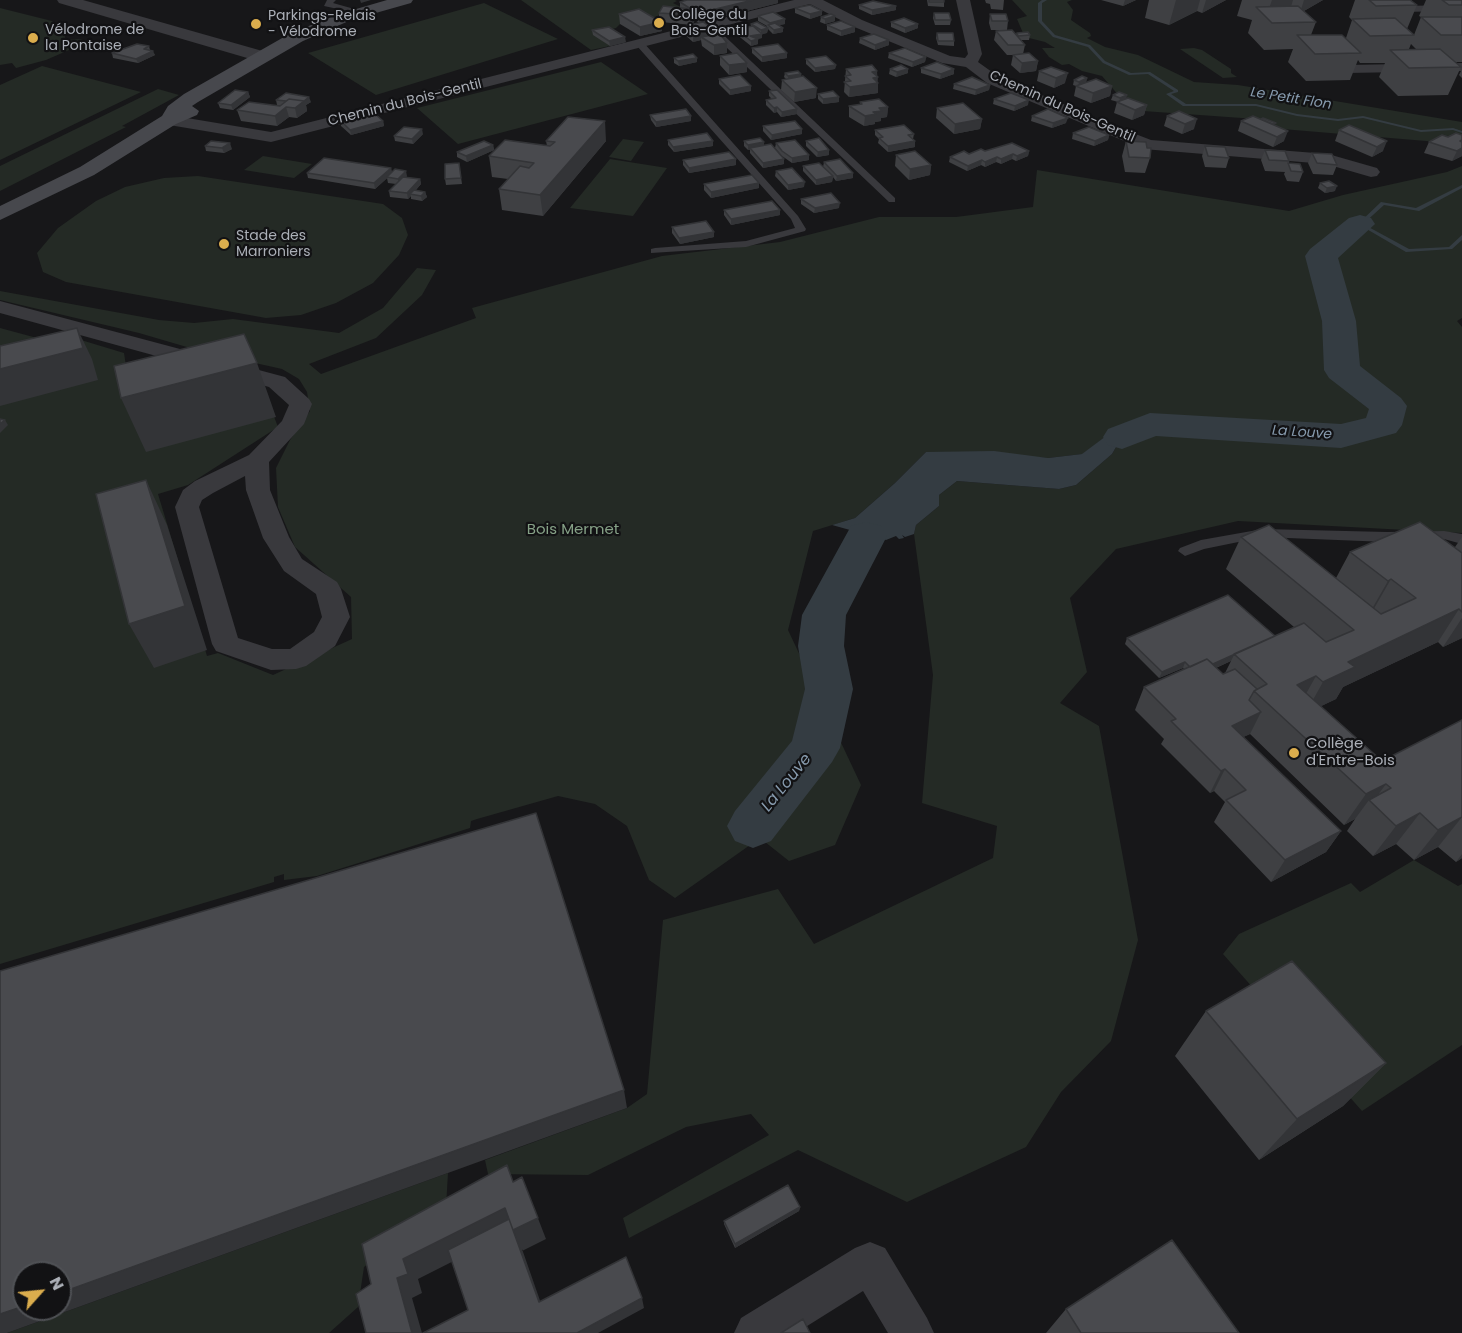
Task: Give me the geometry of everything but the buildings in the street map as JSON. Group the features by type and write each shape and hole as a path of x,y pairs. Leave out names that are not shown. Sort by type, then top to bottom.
{"main road":[{"path":"0,214 87,171 169,120 193,109 221,81 267,53 306,33 361,12 400,1"}],"street":[{"path":"65,0 267,53"},
{"path":"93,0 267,53"},
{"name":"Chemin du Bois-Gentil","path":"169,120 271,137 811,0 857,23 947,60 970,63 993,80 1149,145 1328,159 1371,172"},
{"name":"Chemin du Bois-Gentil","path":"963,0 975,54 970,63"},
{"path":"1398,9 1462,8"},
{"path":"1347,69 1462,67"},
{"path":"0,307 277,382 301,404 292,424 257,460 192,496 187,507 226,644 271,660 296,659 325,639 336,617 328,590 293,565 276,538 258,490 257,460"},
{"path":"756,1333 870,1263 912,1333"}],"lane":[{"path":"332,0 327,4 361,12"},
{"path":"709,26 892,200"},
{"path":"642,43 795,218 801,229 746,244 655,251"},
{"path":"1185,551 1201,545 1263,533 1387,537 1444,535 1462,539"}],"green space":[{"path":"521,0 675,0 677,1 673,3 681,7 652,18 620,24 616,28 594,34 610,46 591,50"},
{"path":"1012,0 1072,0 1067,2 1073,10 1071,20 1090,33 1091,36 1087,38 1105,47 1138,55 1194,82 1238,85 1462,122 1462,144 1282,129 1256,119 1143,111 1120,97 1102,76 1082,71 1069,64 1062,65 1049,57 1042,48 1055,48 1045,42 1017,35 1023,33 1017,19 1027,16"},
{"path":"484,3 558,39 376,95 308,53"},
{"name":"Vélodrome de la Pontaise","path":"0,8 52,21 65,30 65,40 82,39 69,50 46,60 16,68 12,63 0,65"},
{"path":"1180,49 1202,50 1231,69 1231,73 1237,77 1223,78"},
{"path":"601,62 648,94 458,144 417,108"},
{"path":"42,66 141,92 0,160 0,85"},
{"path":"158,89 179,95 122,126 126,127 0,191 0,166"},
{"path":"623,139 644,142 631,161 609,157"},
{"path":"263,156 312,164 294,178 244,170"},
{"path":"610,159 667,168 633,216 570,208"},
{"name":"Bois Mermet","path":"1462,166 1462,318 1457,321 1462,327 1462,533 1238,521 1116,549 1070,598 1087,672 1060,703 1099,726 1138,940 1111,1041 1061,1092 1026,1147 907,1202 798,1150 629,1238 623,1218 769,1135 751,1114 686,1127 588,1175 488,1174 485,1160 627,1108 647,1094 663,920 778,889 814,944 993,858 997,826 922,803 933,675 914,534 916,525 939,506 939,495 957,481 1059,489 1076,485 1112,454 1122,437 1118,427 1083,454 1048,458 926,452 855,518 813,531 788,630 861,785 835,845 789,861 760,838 675,898 649,880 627,826 595,804 558,796 477,819 471,821 470,828 317,876 284,880 284,874 274,877 274,882 0,964 0,328 63,345 81,340 124,353 126,366 263,388 278,427 188,485 158,494 207,656 218,653 273,675 352,639 351,597 295,547 278,507 276,468 290,440 310,411 307,392 299,379 282,369 0,300 0,291 159,320 194,323 233,319 339,333 383,308 417,268 436,270 422,295 376,338 309,364 321,374 476,318 472,308 662,256 780,242 879,217 956,217 1033,207 1037,170 1289,211 1343,195 1447,172"},
{"name":"Stade des Marroniers","path":"198,176 383,204 402,218 408,235 399,255 373,283 336,303 301,315 266,318 66,282 43,272 37,253 58,228 96,201 125,187 164,178"},
{"path":"1414,860 1458,886 1462,884 1462,1045 1362,1111 1223,954 1239,934 1351,883 1360,892"},
{"path":"448,1173 446,1207 364,1267 358,1307 329,1333 7,1333 40,1321 72,1321 72,1309"}],"shaded area":[{"path":"1118,427 1122,437 1112,454 1076,485 1059,489 957,481 939,495 939,506 916,525 914,534 905,537 902,535 904,538 899,539 896,536 886,540 832,525 855,518 926,452 994,451 1048,458 1082,454"}],"waterway":[{"name":"Le Petit Flon","path":"1045,0 1040,3 1040,21 1054,36 1089,46 1104,62 1130,74 1149,73 1177,91 1168,94 1185,105 1256,105 1297,115 1338,120 1363,117 1421,131 1453,129 1462,132"},
{"name":"Le Petit Flon","path":"1462,186 1417,210 1383,203 1360,224 1408,251 1450,248 1462,237"},
{"name":"La Louve","path":"1122,437 1150,424 1341,436 1383,425 1388,406 1342,370 1339,321 1321,256 1360,224"},
{"name":"La Louve","path":"753,826 815,748 829,689 821,646 824,615 866,536"}],"place":[{"name":"Collège du Bois-Gentil","path":"659,23"},
{"name":"Parkings-Relais - Vélodrome","path":"256,24"},
{"name":"Vélodrome de la Pontaise","path":"33,38"},
{"name":"Stade des Marroniers","path":"224,244"},
{"name":"Collège d'Entre-Bois","path":"1294,753"}]}
